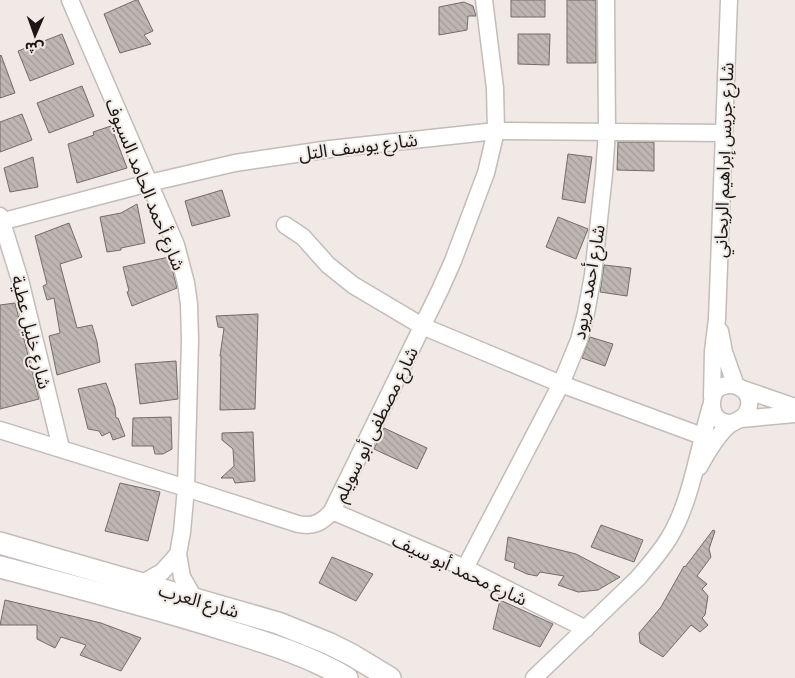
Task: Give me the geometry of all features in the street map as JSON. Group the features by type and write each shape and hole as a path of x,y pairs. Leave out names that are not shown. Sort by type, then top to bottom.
{"main road":[{"name":"شارع العرب","path":"0,543 278,623 309,634 352,655 390,678"},
{"name":"شارع العرب","path":"0,567 155,608 259,640 297,654 345,678"}],"street":[{"name":"شارع أحمد الحامد السيوف","path":"70,0 176,245 186,283 189,304 190,340 186,488 178,554 182,577 194,598"},
{"name":"شارع مصطفى أبو سويلم","path":"0,430 298,524 308,526 325,520 332,511 453,261 486,173 496,131 495,88 484,0"},
{"name":"شارع أحمد مريود","path":"465,568 561,384 579,340 593,275 604,174 607,132 606,0"},
{"name":"شارع جريس إبراهيم الريحاني","path":"534,678 638,578 660,551 676,525 692,477 712,402 729,0"},
{"name":"شارع يوسف التل","path":"1,220 149,183 261,158 496,131 723,133"},
{"name":"شارع خليل عطية","path":"1,220 20,280 62,448"},
{"path":"285,225 303,237 328,265 346,280 422,326 561,384 702,436"},
{"name":"شارع جريس إبراهيم الريحاني","path":"717,319 724,352 738,387"},
{"path":"795,407 738,387 723,386 715,391 712,402 713,413 718,419 725,422 795,414"},
{"path":"737,421 747,412 749,403 747,394 738,387"},
{"name":"شارع جريس إبراهيم الريحاني","path":"692,477 716,440 737,421"},
{"name":"شارع محمد أبو سيف","path":"332,511 465,568 586,629"},
{"path":"141,584 162,572 178,554"}],"building":[{"path":"138,0 153,31 144,35 151,44 120,53 104,14"},
{"path":"511,0 545,0 545,17 511,17"},
{"path":"567,0 596,0 596,63 567,63"},
{"path":"464,2 473,6 476,16 468,16 467,30 439,35 439,7"},
{"path":"62,34 74,64 30,81 18,51"},
{"path":"518,34 550,34 549,65 518,64"},
{"path":"0,56 15,93 0,98"},
{"path":"82,86 94,116 49,133 37,103"},
{"path":"22,114 32,140 0,152 0,122"},
{"path":"111,126 127,168 77,183 68,144 94,135 93,132"},
{"path":"618,142 654,142 654,171 617,170"},
{"path":"568,154 592,157 585,203 562,199"},
{"path":"33,157 38,187 10,192 4,168"},
{"path":"222,190 230,216 192,226 185,201"},
{"path":"137,204 145,243 107,252 100,217 121,213"},
{"path":"558,217 588,229 576,259 546,247"},
{"path":"69,223 82,257 60,264 77,328 92,325 100,362 57,375 49,336 60,333 54,298 47,300 43,286 47,284 35,236"},
{"path":"169,257 177,288 132,306 127,292 129,291 123,267"},
{"path":"604,265 631,268 627,296 600,292"},
{"path":"15,303 39,399 0,409 0,305"},
{"path":"258,314 255,409 220,410 220,356 224,328 218,327 216,316"},
{"path":"590,337 613,344 605,366 582,358"},
{"path":"176,361 178,399 140,404 135,364"},
{"path":"106,383 115,408 116,418 118,418 125,436 113,440 110,432 102,436 99,431 88,429 78,389"},
{"path":"171,417 172,449 163,454 155,454 153,446 132,446 133,418"},
{"path":"384,428 427,448 417,469 374,449"},
{"path":"253,432 255,481 235,483 233,478 221,478 234,466 233,449 222,440 222,433"},
{"path":"120,483 160,492 148,541 105,531"},
{"path":"601,525 643,540 634,562 591,547"},
{"path":"713,530 715,531 709,549 711,557 697,576 707,584 702,589 708,596 705,615 702,618 708,625 700,632 691,625 663,657 640,643 639,633 661,607 684,566"},
{"path":"508,537 576,554 620,577 598,590 578,592 558,585 564,576 540,572 537,576 527,574 514,568 515,563 505,560"},
{"path":"332,557 373,574 356,601 319,583"},
{"path":"5,600 101,623 141,638 121,671 80,655 86,645 61,637 55,648 37,639 37,625 0,625"},
{"path":"500,600 553,624 540,647 493,629"}]}
